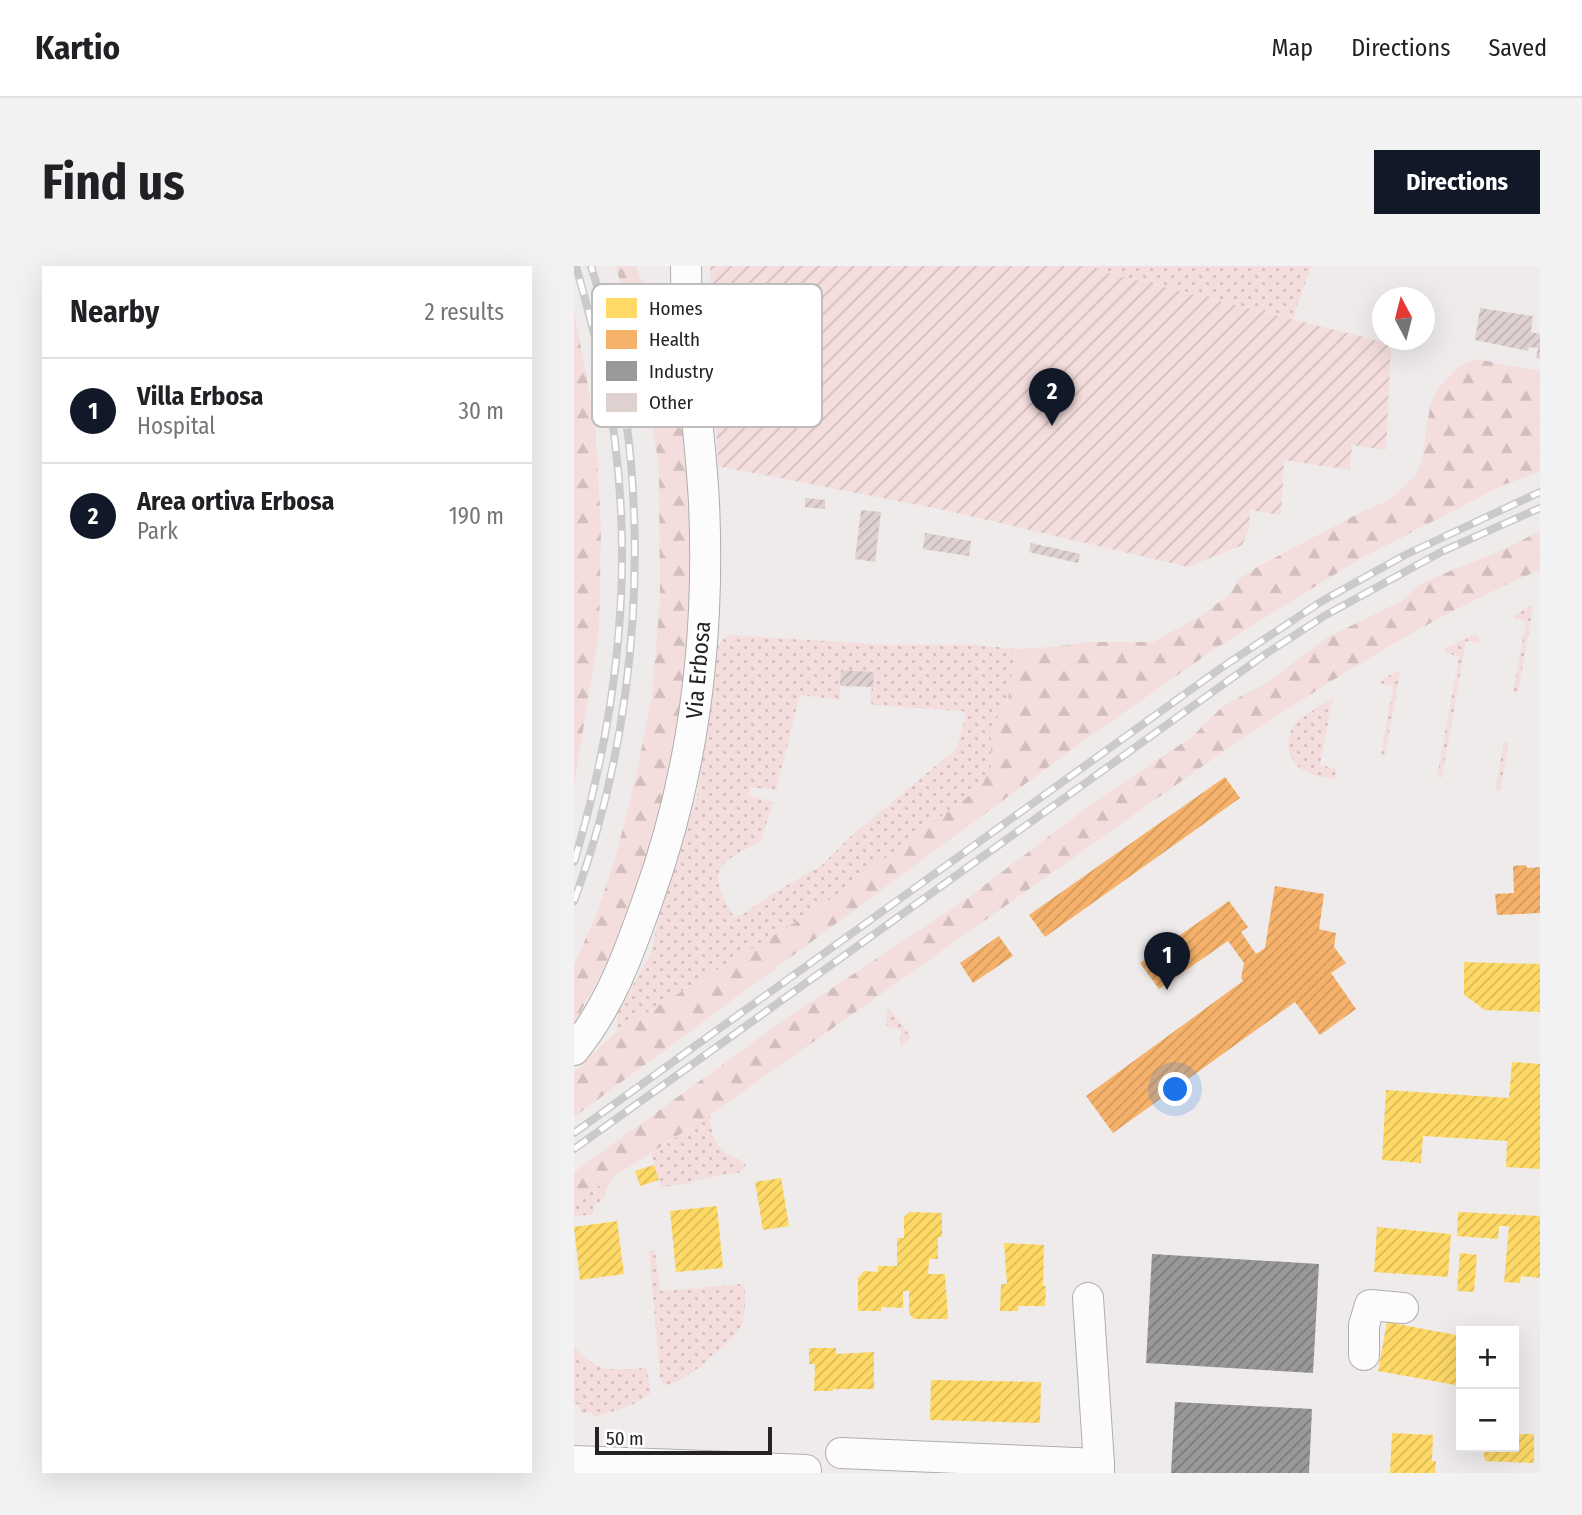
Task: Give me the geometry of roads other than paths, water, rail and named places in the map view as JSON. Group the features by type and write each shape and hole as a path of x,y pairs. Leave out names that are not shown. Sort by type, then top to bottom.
{"street":[{"name":"Via Erbosa","path":"686,266 687,284"},
{"name":"Via Erbosa","path":"574,1050 592,1027 620,976 654,883 680,794 700,679 704,601 704,504 697,427"},
{"path":"841,1453 1099,1468 1088,1297"},
{"path":"1364,1355 1364,1325 1370,1305 1404,1308"},
{"path":"574,1461 806,1470"}],"railway":[{"path":"576,266 592,327"},
{"path":"591,266 596,284"},
{"path":"574,862 600,759 617,654 622,548 613,427"},
{"path":"574,901 596,833 614,762 626,690 633,617 635,543 626,427"},
{"path":"574,1133 1221,668 1322,601 1405,555 1540,492"},
{"path":"574,1149 1267,653 1326,615 1441,552 1540,508"}],"place":[{"name":"Area ortiva Erbosa","path":"1052,426"},
{"name":"Villa Erbosa","path":"1167,990"}]}
